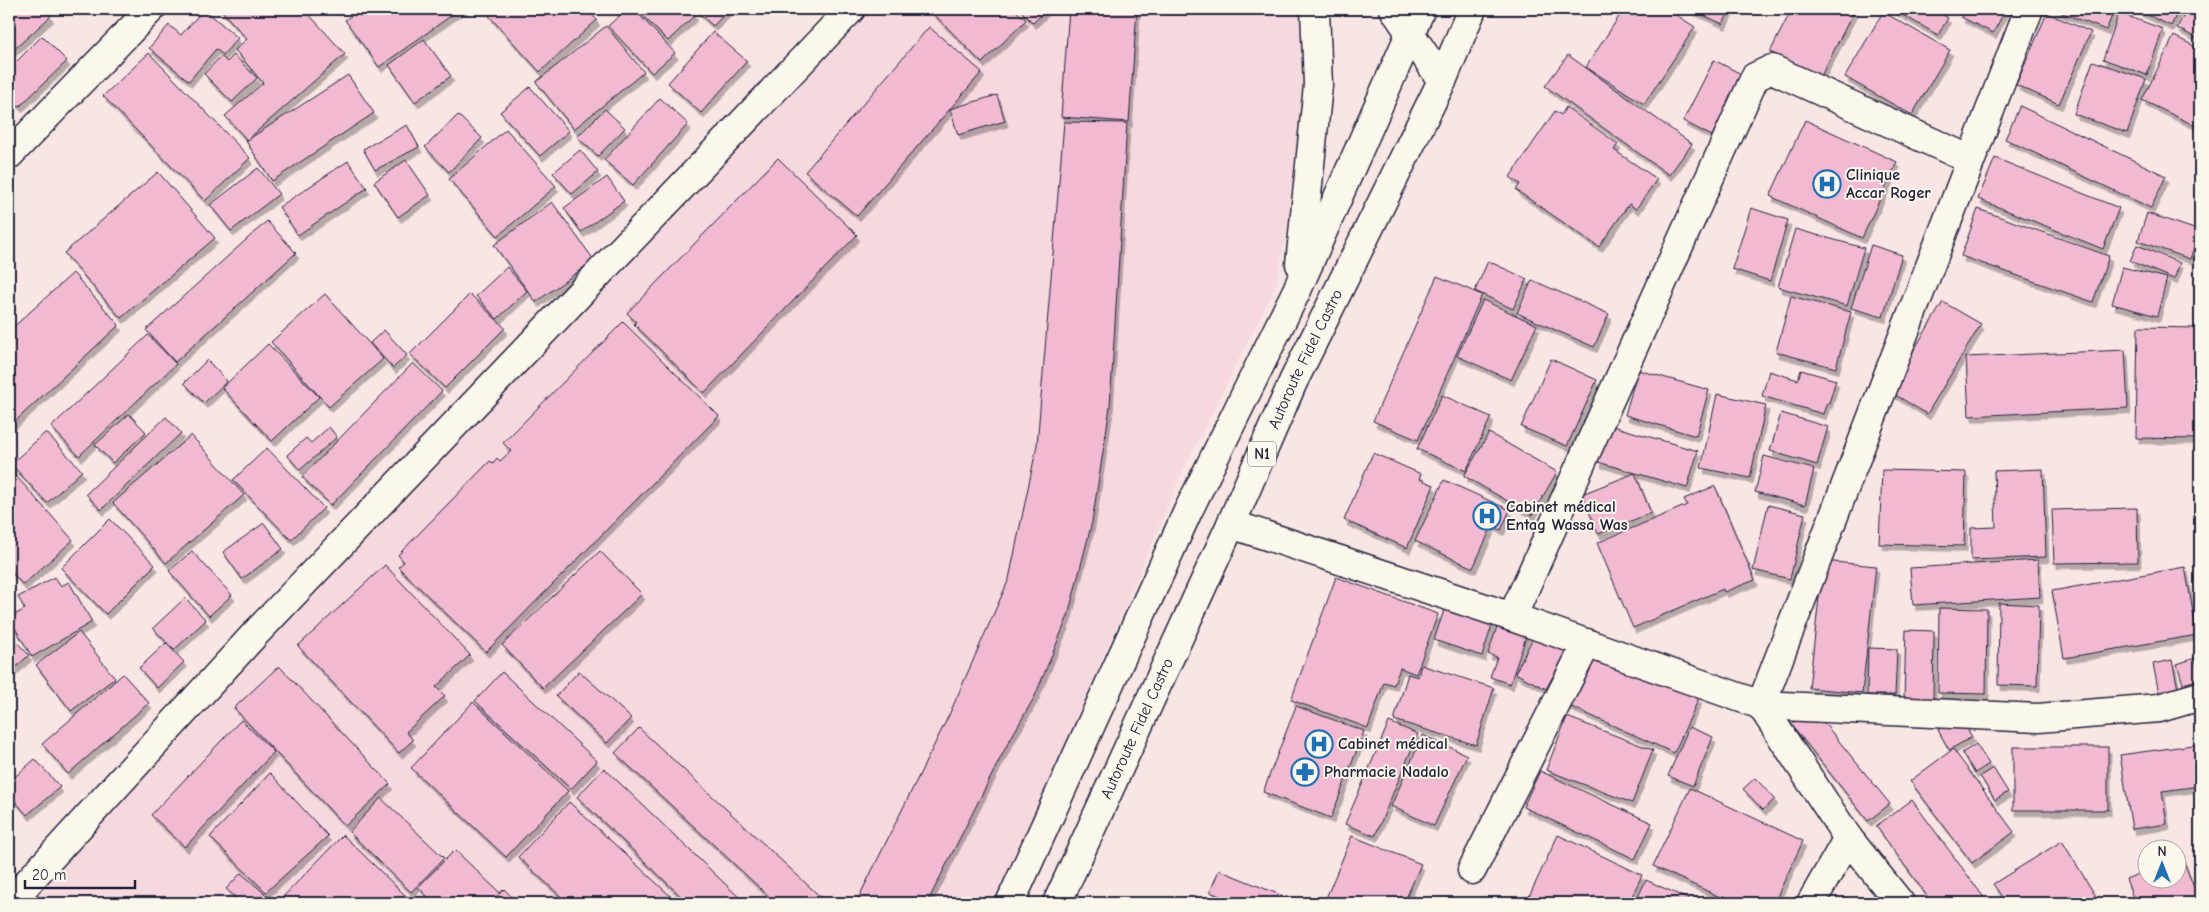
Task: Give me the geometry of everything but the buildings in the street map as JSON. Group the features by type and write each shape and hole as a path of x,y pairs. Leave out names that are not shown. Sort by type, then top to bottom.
{"main road":[{"path":"9,155 150,9"},
{"path":"9,903 256,633 851,9"},
{"path":"1297,290 1318,85 1315,9"},
{"path":"1394,9 1415,20 1442,81"},
{"name":"Autoroute Fidel Castro","path":"1058,903 1231,524 1293,382 1442,81 1472,9"},
{"path":"1761,704 1969,159 2029,9"},
{"name":"N1","path":"1010,903 1188,511 1297,290 1415,20"},
{"path":"1512,617 1755,77 1772,69 1969,159"},
{"path":"1231,524 1512,617 1761,704 2038,718 2159,708 2200,696"},
{"path":"1472,870 1587,643"},
{"path":"1761,704 1848,838 1900,903"},
{"path":"1811,903 1848,838"}],"shaded area":[{"path":"862,9 1309,9 1304,142 1276,285 1181,474 999,903 22,903"}],"place":[{"name":"Clinique Accar Roger","path":"1827,184"},
{"name":"Cabinet médical Entag Wassa Was","path":"1487,516"},
{"name":"Cabinet médical","path":"1319,744"},
{"name":"Pharmacie Nadalo","path":"1305,772"}]}
